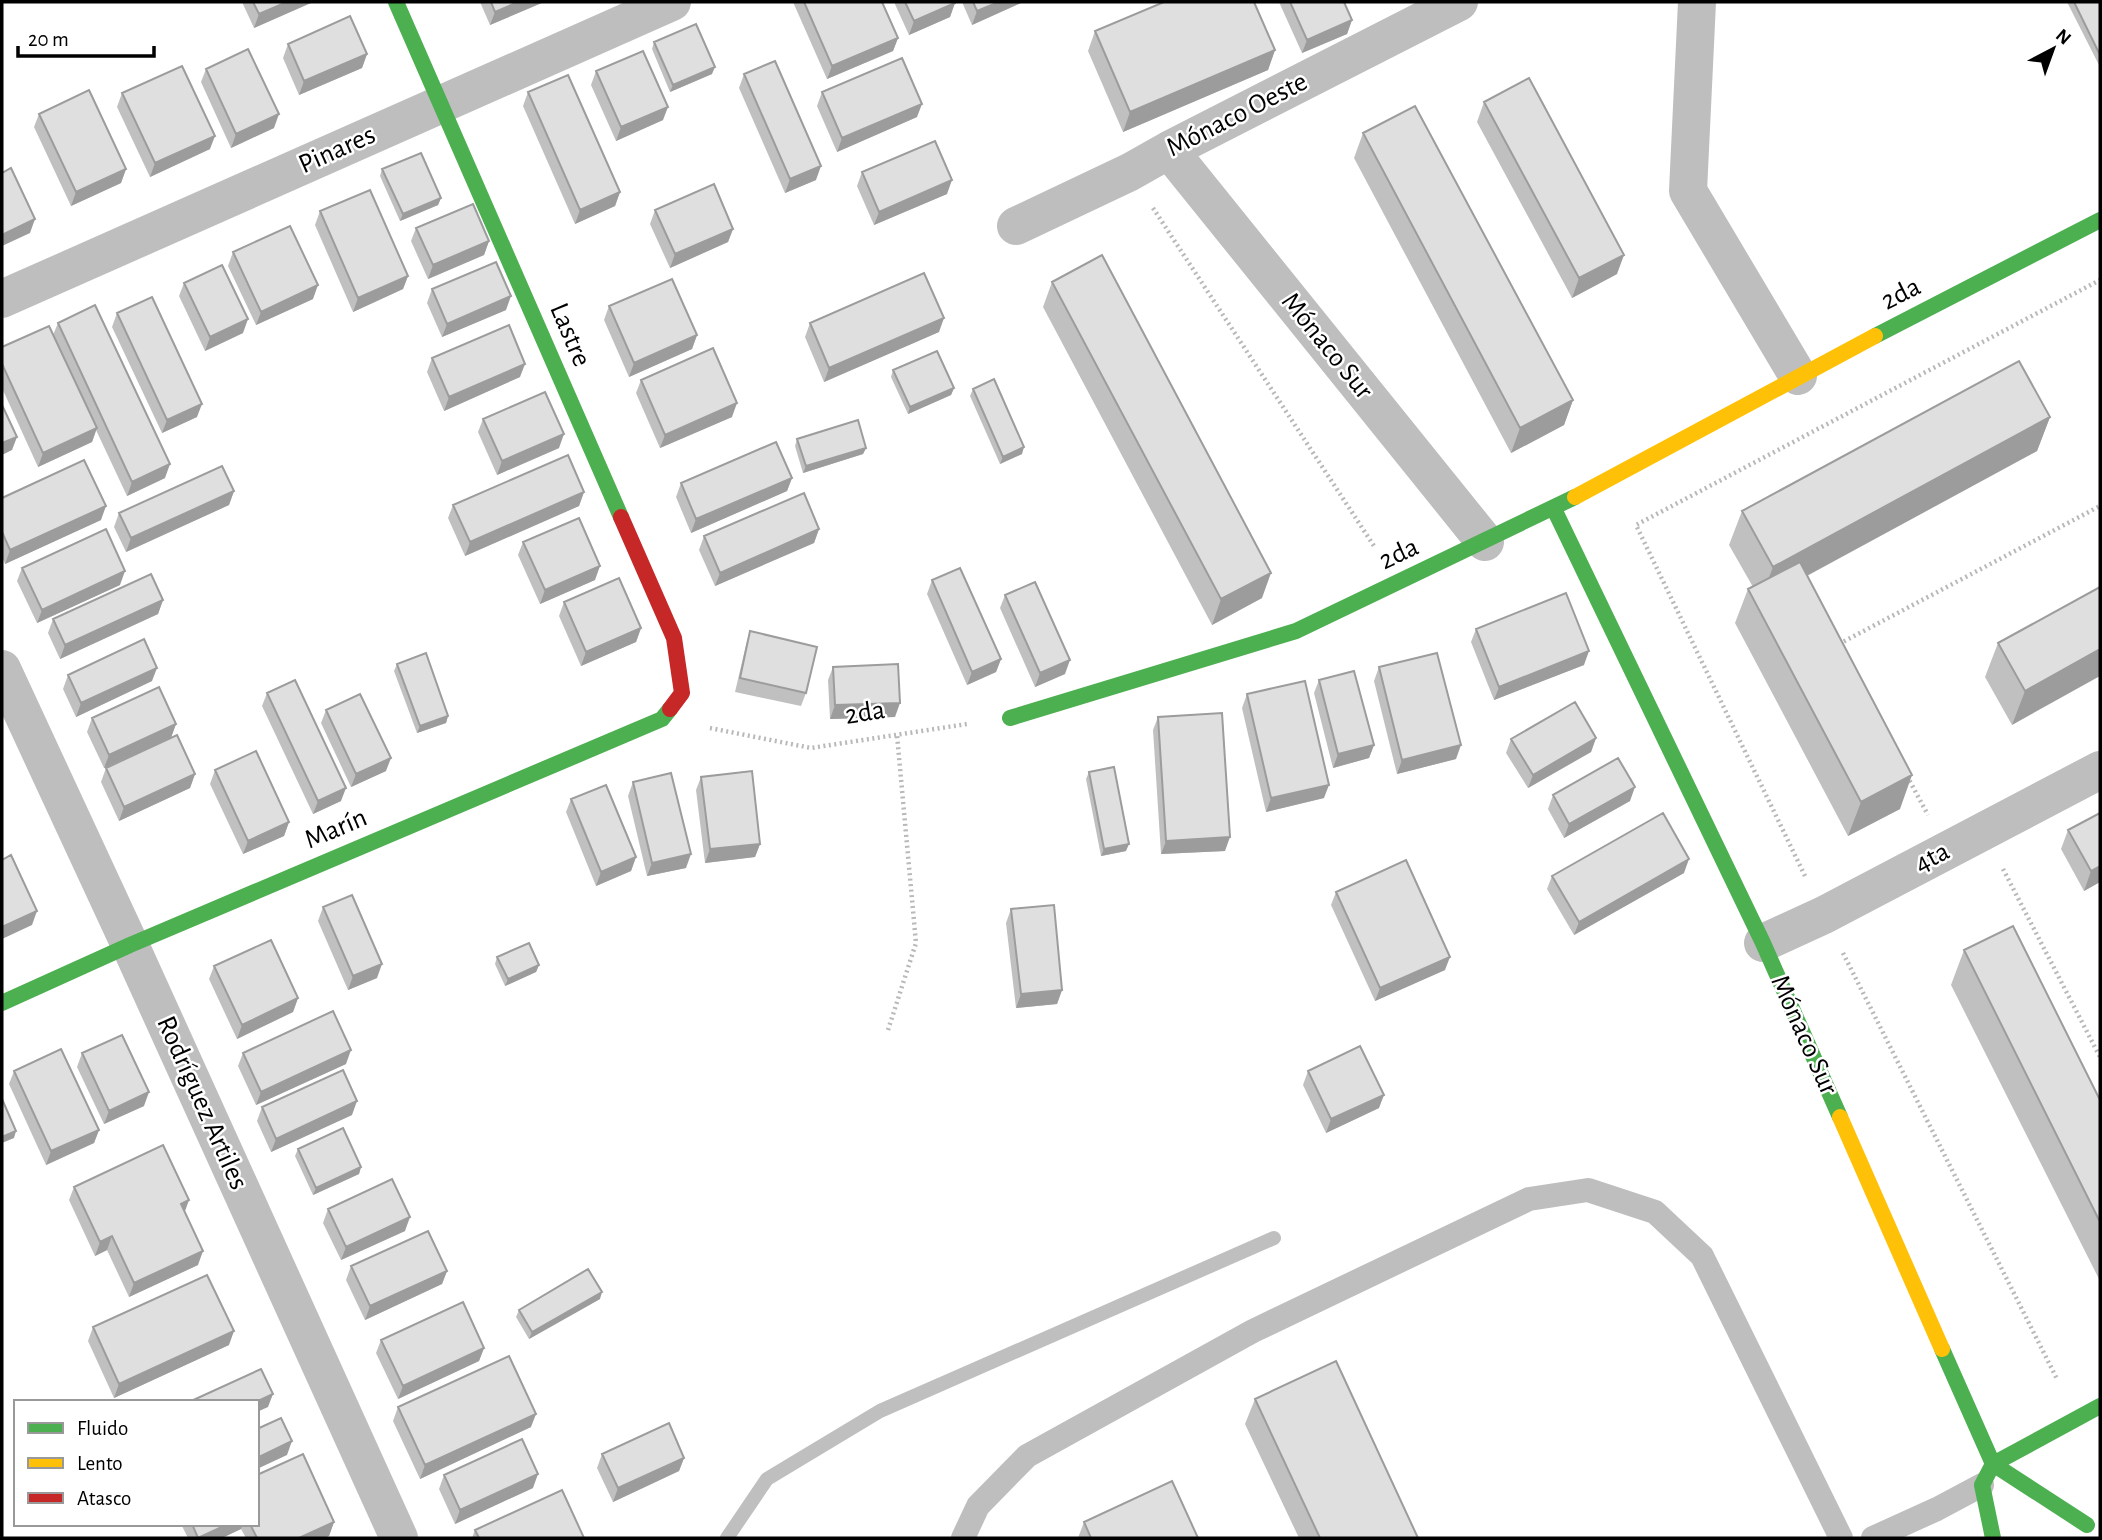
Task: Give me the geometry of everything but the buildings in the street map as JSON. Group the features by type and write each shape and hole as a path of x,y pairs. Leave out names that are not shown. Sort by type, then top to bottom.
{"street":[{"name":"Lastre","path":"397,2 674,638 682,693"},
{"name":"Pinares","path":"2,299 672,2"},
{"name":"Mónaco Oeste","path":"1016,226 1130,172 1169,149 1459,2"},
{"path":"1697,2 1688,191 1798,376"},
{"name":"Mónaco Sur","path":"1169,149 1485,542"},
{"name":"2da","path":"1010,718 1296,631 1554,509 1798,376 2100,220"},
{"name":"Mónaco Sur","path":"1554,509 1763,943 1987,1474 1993,1538"},
{"name":"Rodríguez Artiles","path":"2,669 399,1538"},
{"name":"Marín","path":"2,1003 130,945 662,719 682,693"},
{"name":"4ta","path":"1763,943 1824,915 2100,770"},
{"path":"1987,1474 2100,1406"},
{"path":"1987,1474 2090,1527"}],"lane":[{"path":"962,1538 978,1506 1027,1456 1253,1331 1529,1199 1588,1190 1655,1212 1702,1256 1841,1538"},
{"path":"1873,1538 1937,1509 1987,1474"}],"path":[{"path":"1130,172 1398,583"},
{"path":"2070,1375 2057,1379 1824,915 1636,525 2100,280"},
{"path":"1845,655 1838,643 2100,506"},
{"name":"2da","path":"662,719 811,748 1010,718"},
{"path":"888,1030 916,943 897,735"},
{"path":"1902,765 1946,850"},
{"path":"1984,831 2100,1057"}],"waterway":[{"path":"727,1538 767,1479 880,1411 1274,1238"}],"traffic: fast":[{"path":"396,2 621,517"},
{"path":"1875,336 2100,220"},
{"path":"1010,718 1296,631 1575,497"},
{"path":"1554,509 1763,943 1840,1117"},
{"path":"2,1003 130,945 662,719 670,709"},
{"path":"1942,1349 1993,1464 2087,1525"},
{"path":"1993,1538 1982,1485 1993,1464 2100,1406"}],"traffic: slow":[{"path":"1575,497 1875,336"},
{"path":"1840,1117 1942,1349"}],"traffic: jam":[{"path":"621,517 674,638 682,693 670,709"}]}
